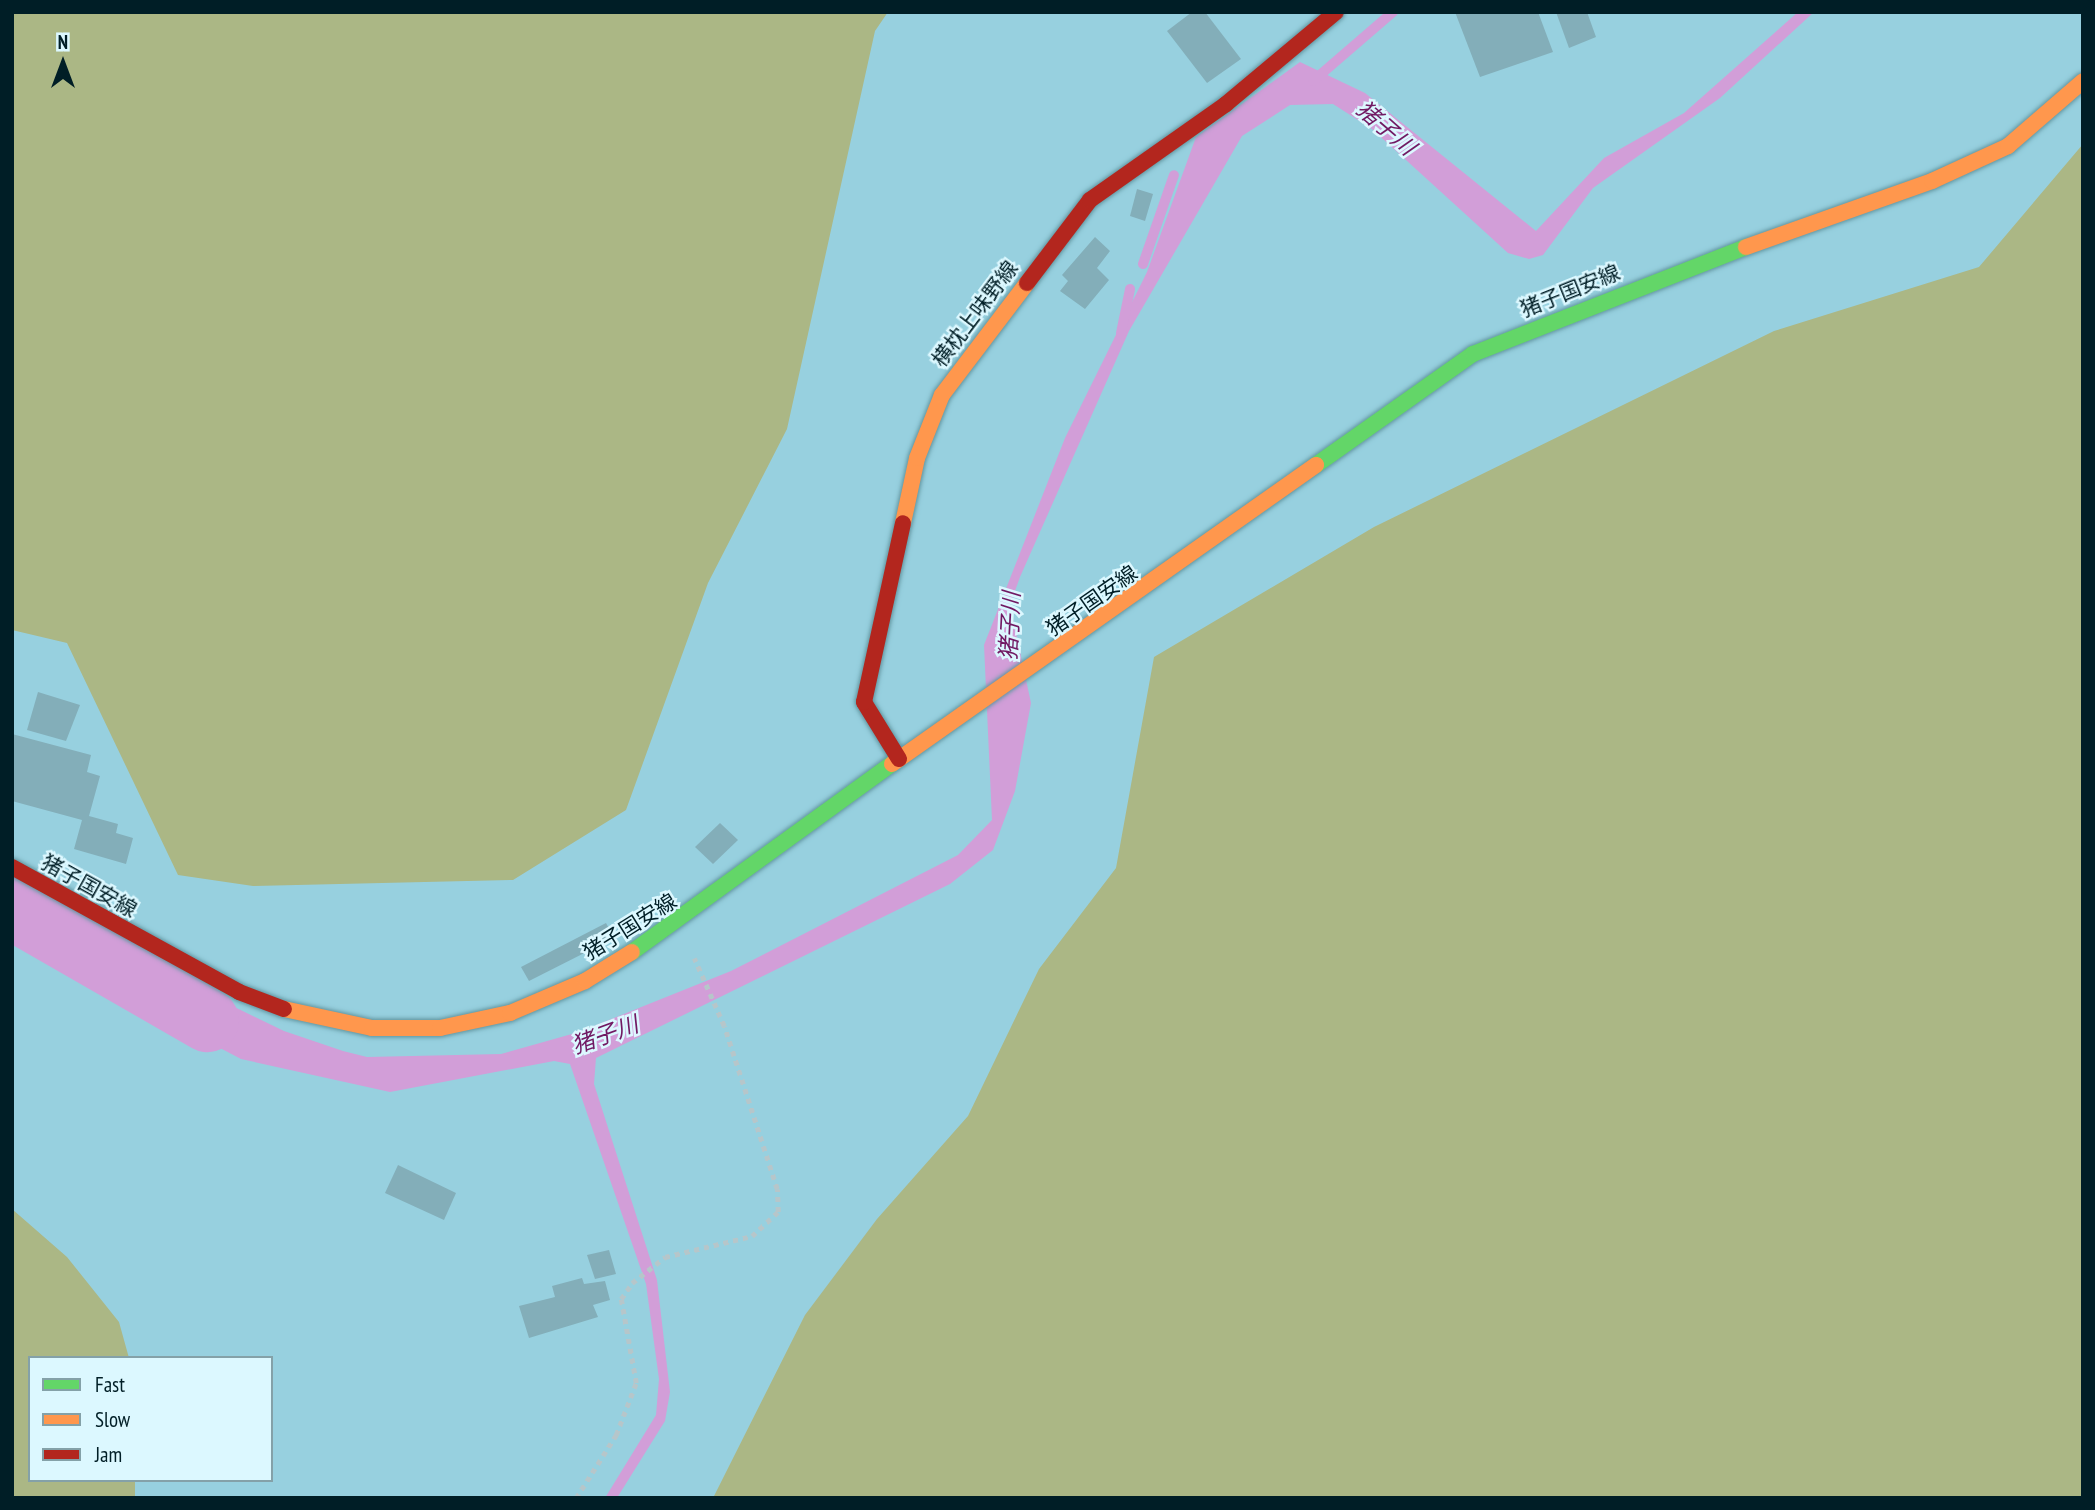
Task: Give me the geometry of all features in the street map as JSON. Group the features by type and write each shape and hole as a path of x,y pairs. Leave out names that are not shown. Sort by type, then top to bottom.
{"main road":[{"name":"横枕上味野線","path":"900,759 864,702 917,458 942,395 1090,200 1226,104 1336,12"},
{"name":"猪子国安線","path":"12,867 239,992 299,1014 372,1028 440,1028 510,1013 585,981 679,923 900,759 1030,670 1473,354 1594,302 1932,181 2008,146 2083,81"}],"path":[{"path":"576,1498 616,1435 636,1383 621,1299 632,1283 666,1256 752,1236 778,1212 777,1189 717,1012 698,966"}],"green space":[{"path":"12,12 888,12 875,31 787,429 708,583 626,810 513,880 253,886 178,875 67,643 12,630"},
{"path":"2083,144 2083,1498 713,1498 805,1315 877,1219 968,1116 1039,969 1116,868 1154,657 1374,527 1774,331 1979,267"},
{"path":"12,1209 67,1257 119,1322 128,1356 28,1356 28,1482 135,1482 135,1498 12,1498"}],"water":[{"path":"1798,12 1814,12 1720,98 1593,188 1543,255 1529,259 1508,253 1372,129 1333,104 1290,105 1242,136 1129,331 1010,605 1031,703 1015,791 993,850 950,884 596,1058 594,1084 657,1280 670,1392 665,1421 617,1498 605,1498 656,1415 659,1379 646,1284 570,1064 554,1061 390,1092 241,1059 121,996 142,962 284,1031 343,1051 367,1057 501,1054 579,1032 731,971 958,855 992,820 984,645 1065,438 1147,272 1196,137 1300,62 1365,93 1536,231 1604,158 1684,113"}],"building":[{"path":"1192,12 1205,12 1241,59 1207,83 1167,31"},
{"path":"1455,12 1538,12 1553,52 1480,77"},
{"path":"1556,12 1587,12 1596,37 1569,48"},
{"path":"1137,189 1153,194 1145,221 1130,216"},
{"path":"1095,237 1110,251 1097,268 1109,280 1085,309 1060,291 1068,281 1062,275"},
{"path":"38,692 80,705 66,741 27,730"},
{"path":"12,734 91,755 87,772 100,776 89,816 118,824 116,833 133,838 126,864 74,849 82,820 12,801"},
{"path":"720,823 738,840 713,864 695,847"},
{"path":"606,923 614,938 529,981 521,967"},
{"path":"398,1165 456,1193 444,1220 385,1193"},
{"path":"609,1250 616,1274 595,1279 587,1255"},
{"path":"582,1278 584,1284 605,1281 610,1300 593,1305 598,1317 529,1338 519,1306 555,1297 552,1286"}],"waterway":[{"path":"1313,81 1393,12"},
{"path":"1143,264 1174,175"},
{"path":"1121,333 1130,289"},
{"name":"猪子川","path":"12,908 207,1020"}],"traffic: fast":[{"path":"1316,465 1473,354 1746,247"},
{"path":"632,952 892,764"}],"traffic: slow":[{"path":"1746,247 1932,181 2008,146 2083,81"},
{"path":"903,523 917,458 942,395 1027,283"},
{"path":"892,764 1316,465"},
{"path":"284,1009 372,1028 440,1028 510,1013 585,981 632,952"}],"traffic: jam":[{"path":"1027,283 1090,200 1226,104 1336,12"},
{"path":"899,759 864,702 903,523"},
{"path":"12,867 239,992 284,1009"}]}
